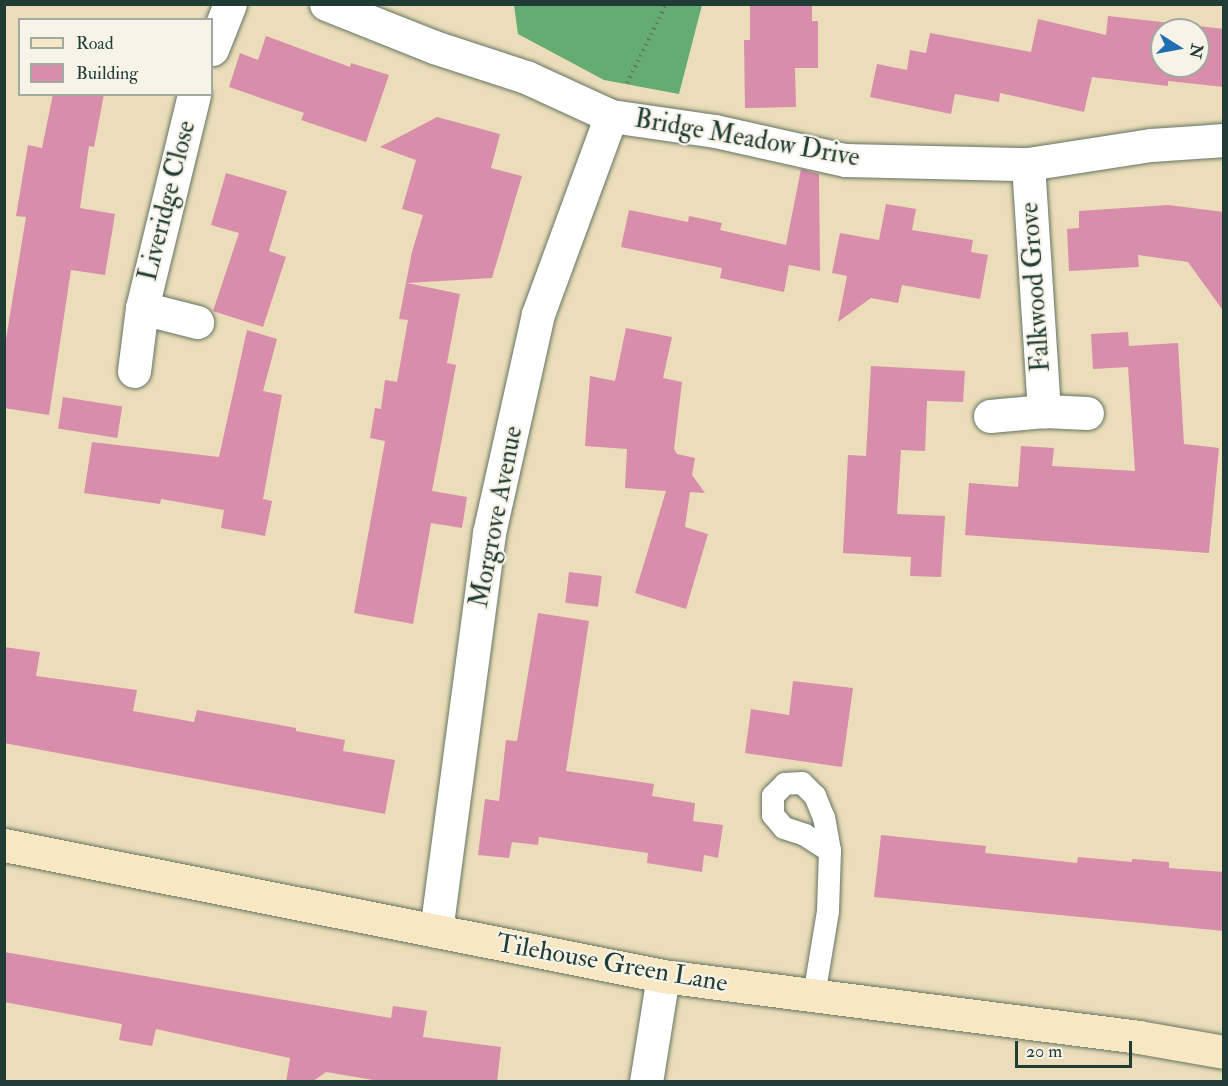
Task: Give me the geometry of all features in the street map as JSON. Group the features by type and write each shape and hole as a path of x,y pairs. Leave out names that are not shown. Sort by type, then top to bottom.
{"street":[{"path":"213,46 230,4"},
{"name":"Bridge Meadow Drive","path":"326,4 434,47 526,77 611,116 715,131 845,160 1028,164 1151,145 1224,140"},
{"name":"Liveridge Close","path":"134,371 142,308 194,96"},
{"name":"Morgrove Avenue","path":"436,931 489,533 538,314 611,116"},
{"name":"Falkwood Grove","path":"1028,164 1044,411"},
{"name":"Liveridge Close","path":"142,308 197,322"},
{"path":"990,416 1044,411 1087,413"},
{"name":"Tilehouse Green Lane","path":"4,845 663,976 1138,1037 1224,1052"},
{"path":"646,1082 663,976"}],"lane":[{"path":"814,996 828,911 830,851"}],"path":[{"path":"611,116 666,4"}],"green space":[{"path":"514,4 702,5 679,94 604,80 518,34"}],"building":[{"path":"750,4 812,4 812,21 818,21 818,68 795,68 796,107 745,108 744,40 750,40"},
{"path":"1108,16 1150,21 1150,78 1210,78 1210,27 1224,29 1224,87 1168,81 1168,86 1092,77 1084,112 1000,93 999,102 955,94 951,114 870,97 877,64 907,70 910,50 926,53 930,33 1031,52 1038,19 1106,35"},
{"path":"266,36 350,67 351,63 389,75 366,142 301,120 304,113 229,87 240,53 258,60"},
{"path":"53,96 104,96 94,147 89,146 80,208 115,214 105,275 71,270 49,415 4,408 4,351 26,217 16,216 28,145 42,148"},
{"path":"437,117 500,134 491,168 522,176 492,278 407,283 460,294 447,363 456,365 432,491 467,497 462,528 431,523 413,624 354,613 385,441 370,438 375,408 381,409 385,380 397,382 408,320 399,319 412,252 423,215 402,209 416,160 380,147"},
{"path":"801,169 819,174 820,271 789,265 784,292 720,278 722,268 621,247 629,210 688,222 689,216 722,223 720,230 786,245"},
{"path":"226,173 287,191 269,251 286,257 263,327 213,311 239,233 211,225"},
{"path":"886,204 916,209 912,230 973,240 971,252 988,255 980,299 902,285 898,303 871,298 838,322 847,276 832,273 840,233 879,240"},
{"path":"1168,205 1224,212 1224,312 1188,262 1138,255 1139,267 1069,271 1067,229 1079,228 1079,211"},
{"path":"626,328 672,337 663,378 682,382 674,449 677,454 695,458 692,475 705,493 690,492 685,527 708,534 686,609 635,593 666,491 625,488 627,449 585,446 590,376 615,381"},
{"path":"247,330 277,339 263,391 282,395 263,499 272,501 265,536 221,528 224,510 161,499 160,504 84,493 92,442 219,457"},
{"path":"1128,332 1129,346 1178,343 1184,444 1219,448 1209,553 965,535 969,483 1018,487 1021,446 1054,448 1052,466 1135,471 1128,367 1093,369 1091,334"},
{"path":"871,366 965,371 963,402 927,401 925,451 901,450 897,514 945,516 941,577 910,576 911,557 843,553 848,455 866,456"},
{"path":"63,397 122,406 117,438 58,429"},
{"path":"569,572 602,576 598,607 565,603"},
{"path":"538,613 589,621 566,771 654,784 652,796 695,803 693,821 723,825 718,858 704,855 702,872 647,863 648,853 539,837 538,845 512,842 509,858 478,855 485,799 499,801 506,740 517,741"},
{"path":"4,647 40,652 36,676 137,690 133,711 194,722 197,710 296,728 296,731 345,740 343,751 395,760 385,814 4,743"},
{"path":"793,681 853,688 842,767 745,753 751,709 789,715"},
{"path":"881,835 986,846 985,853 1077,863 1078,857 1132,862 1132,859 1169,862 1169,868 1224,872 1224,931 874,897"},
{"path":"4,952 391,1018 393,1006 427,1011 423,1037 501,1047 497,1082 385,1082 326,1072 312,1082 286,1082 290,1058 156,1029 152,1046 119,1040 122,1024 4,1002"}]}
